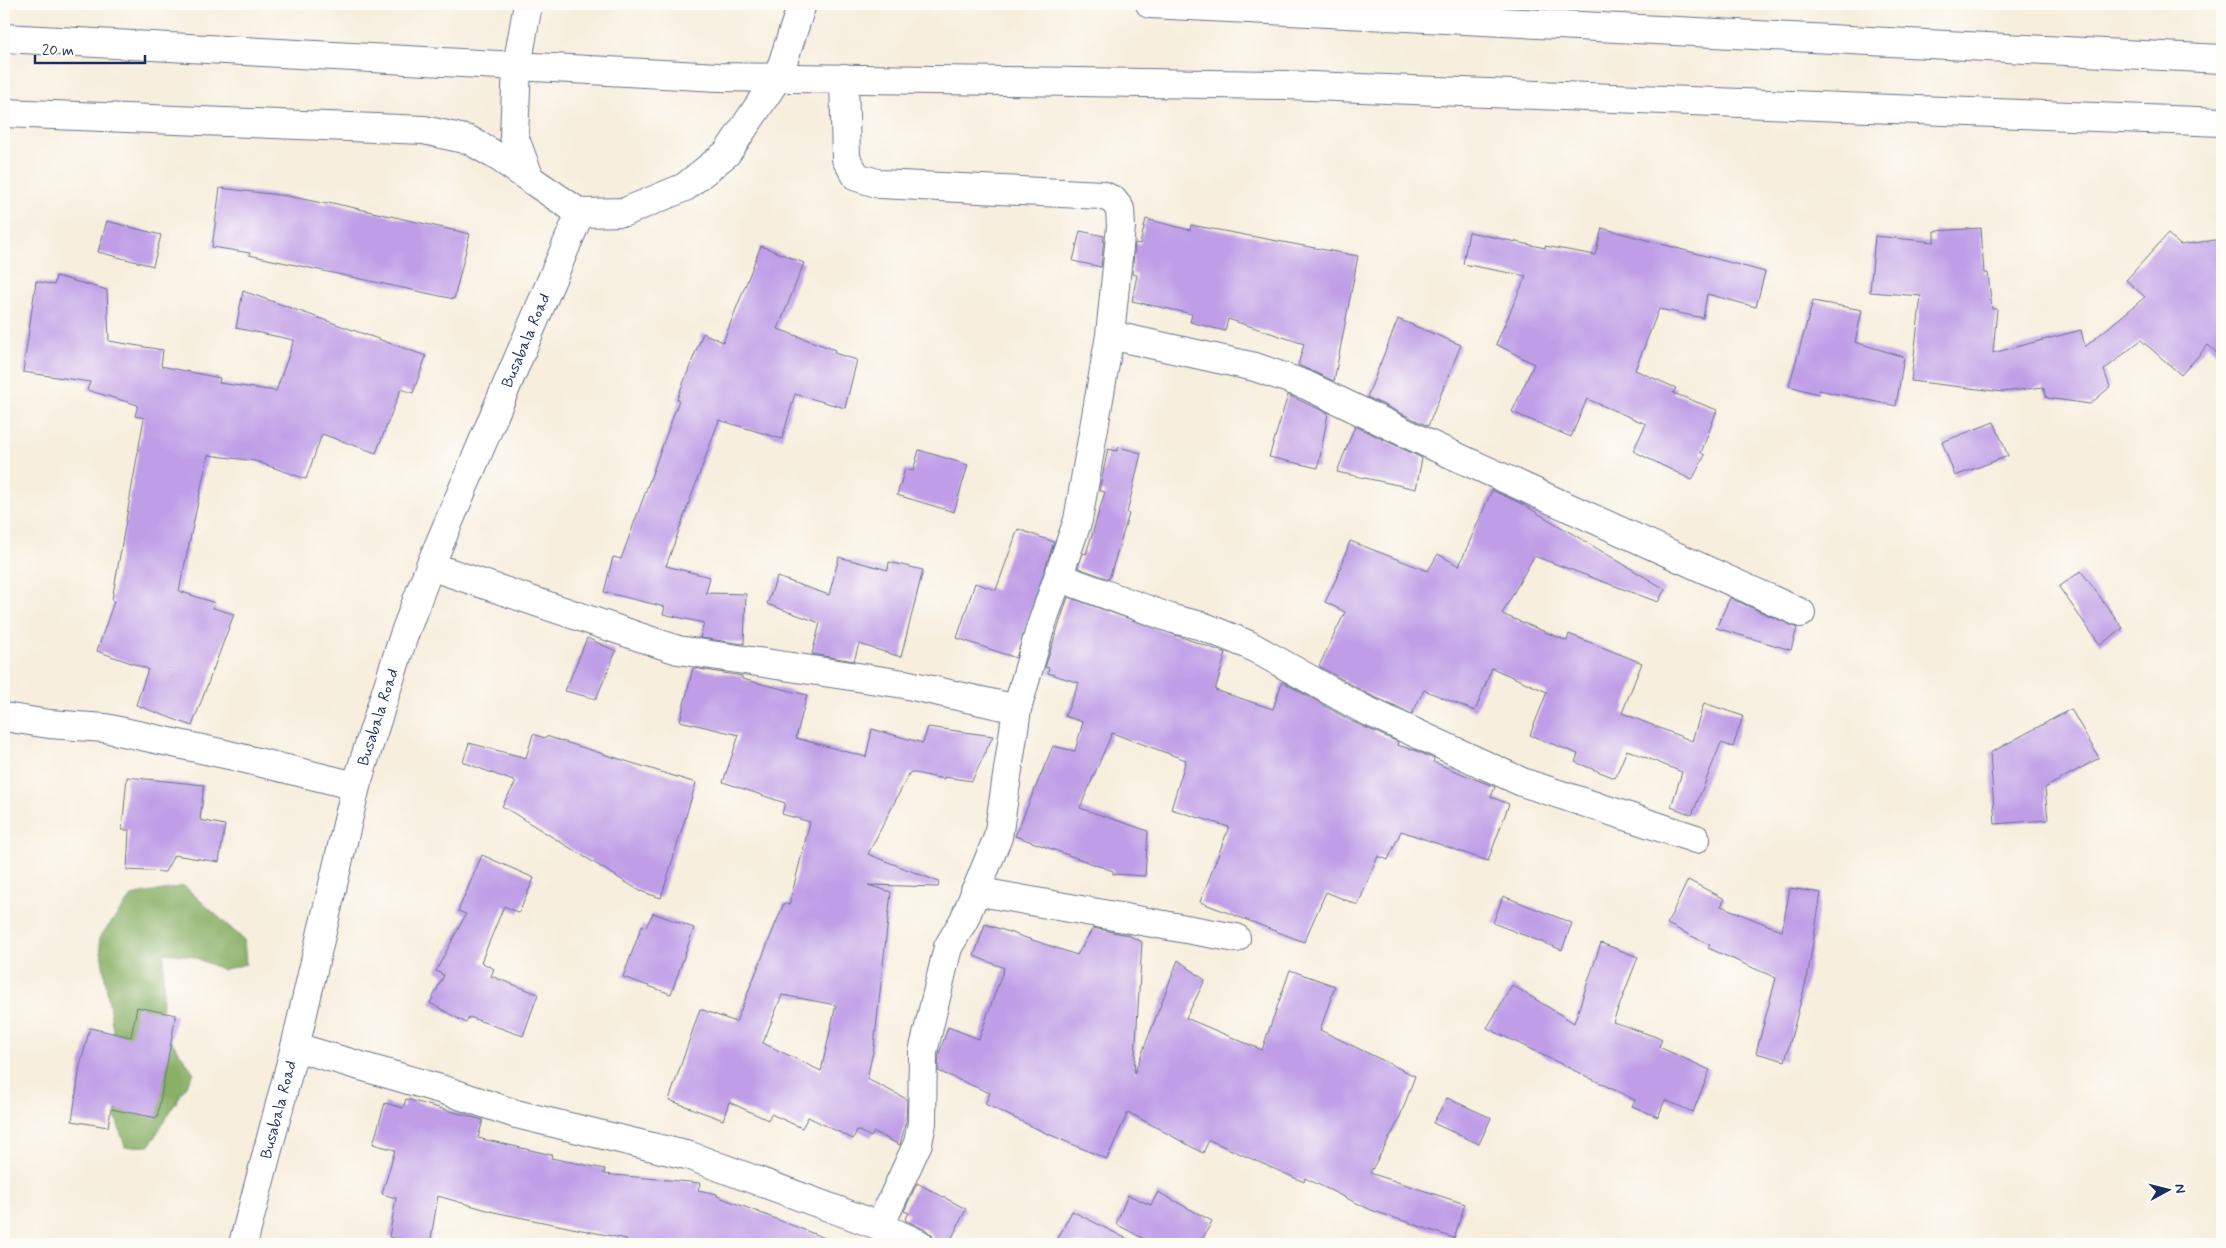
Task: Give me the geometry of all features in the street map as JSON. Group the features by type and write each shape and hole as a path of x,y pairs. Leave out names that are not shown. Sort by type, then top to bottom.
{"main road":[{"path":"528,4 517,66 514,136 530,179"},
{"path":"4,113 424,130 468,140 500,158 580,213 625,212 685,188 727,153 778,78 802,4"},
{"path":"1150,4 2222,59"},
{"path":"4,38 718,77 1286,85 2222,122"},
{"path":"844,78 846,159 857,178 880,184 1102,195 1113,200 1120,209 1121,227 1110,335 1078,520 1040,629 1017,709 998,838 974,891 964,920 948,947 923,1052 922,1123 918,1143 880,1226"},
{"name":"Busabala Road","path":"242,1244 295,1047 356,786 404,635 430,566 580,213"},
{"path":"1110,335 1256,367 1306,386 1433,446 1801,613"},
{"path":"430,566 678,650 904,684 1017,709"},
{"path":"1058,577 1249,645 1361,708 1522,782 1696,839"},
{"path":"4,717 48,724 105,728 229,755 356,786"},
{"path":"974,891 1236,938"},
{"path":"295,1047 447,1091 516,1114 690,1156 880,1226 919,1244"}],"green space":[{"path":"184,886 244,940 246,964 223,970 192,956 164,953 162,1028 194,1073 149,1146 125,1147 116,1118 119,1070 99,938 132,896"}],"building":[{"path":"220,188 288,196 327,204 328,202 470,234 454,299 249,255 250,253 212,247"},
{"path":"1146,219 1190,230 1191,225 1358,256 1334,381 1298,365 1304,344 1228,319 1225,331 1190,322 1192,314 1132,301 1137,275 1132,274 1135,243 1140,244"},
{"path":"107,221 161,235 153,266 98,252"},
{"path":"1602,228 1765,272 1756,307 1707,294 1703,318 1659,309 1635,370 1676,388 1673,393 1717,410 1701,453 1705,455 1692,480 1633,451 1646,424 1587,399 1571,437 1512,412 1534,364 1496,344 1526,276 1463,264 1469,232 1545,248 1545,246 1595,255"},
{"path":"1981,228 1984,273 1988,273 1992,309 1997,309 1993,353 2081,330 2085,347 2145,297 2126,280 2168,234 2180,245 2222,239 2222,358 2208,345 2181,375 2141,340 2104,370 2110,387 2090,404 2047,398 2043,387 2003,392 1911,381 1921,296 1870,292 1875,236 1934,242 1934,231"},
{"path":"1080,231 1104,236 1101,267 1073,261"},
{"path":"761,246 804,263 778,329 835,350 834,353 857,360 845,408 795,394 782,439 719,420 666,566 710,577 706,593 746,594 744,644 700,638 704,623 663,614 665,607 604,592 613,557 621,559 679,400 677,399 703,333 723,342"},
{"path":"56,276 107,290 109,341 163,350 161,366 220,378 219,383 276,391 294,340 236,328 243,291 426,356 413,393 401,389 376,453 322,434 306,479 255,461 208,455 179,591 215,603 213,608 234,614 192,726 136,705 148,669 97,651 114,601 112,600 144,418 135,416 138,405 87,390 90,382 23,372 36,281 54,285"},
{"path":"1813,301 1862,310 1855,342 1904,357 1896,406 1819,390 1818,394 1789,386"},
{"path":"1398,319 1461,345 1428,426 1367,397"},
{"path":"1288,395 1328,413 1318,468 1269,457"},
{"path":"1994,422 2008,456 1955,476 1942,442"},
{"path":"1355,426 1422,458 1416,489 1337,472"},
{"path":"1119,447 1141,453 1127,513 1129,514 1109,579 1078,568 1083,553 1086,554 1105,492 1099,491 1108,449 1117,451"},
{"path":"919,450 968,465 954,512 897,495 905,469 913,471"},
{"path":"1492,490 1524,505 1665,589 1658,602 1534,556 1502,614 1567,641 1569,634 1642,663 1622,713 1692,741 1704,703 1743,716 1733,747 1721,743 1692,815 1671,807 1682,772 1627,750 1615,778 1575,762 1578,754 1530,735 1547,692 1492,668 1475,711 1424,690 1412,714 1368,694 1319,666 1345,612 1325,602 1338,575 1350,541 1428,571 1438,554 1459,566"},
{"path":"1018,529 1054,542 1016,658 957,638 975,583 996,590"},
{"path":"839,557 888,570 889,562 923,570 901,657 859,644 854,661 812,654 820,623 767,604 777,577 829,595"},
{"path":"2081,571 2123,628 2100,645 2059,587"},
{"path":"1068,597 1226,653 1215,690 1273,709 1283,682 1353,722 1398,742 1397,745 1417,751 1434,759 1433,762 1495,787 1491,797 1509,804 1488,861 1401,831 1388,860 1378,856 1358,905 1326,892 1304,942 1200,902 1229,827 1171,809 1186,760 1112,733 1080,808 1148,831 1145,876 1113,874 1113,871 1015,836 1053,746 1075,751 1083,722 1065,716 1079,683 1048,673 1049,668 1045,667"},
{"path":"1730,598 1797,628 1791,650 1716,628"},
{"path":"587,638 616,651 596,699 565,691"},
{"path":"693,668 742,676 742,679 807,695 796,738 866,757 872,729 923,743 928,727 993,736 972,781 944,777 944,779 910,772 868,854 939,882 938,887 868,885 891,892 874,1047 867,1079 907,1099 906,1121 900,1145 874,1132 871,1137 857,1130 853,1139 808,1117 802,1128 771,1114 768,1120 729,1102 723,1120 669,1100 700,1009 736,1022 784,903 789,905 810,822 782,814 785,803 723,782 739,735 680,721","holes":["782,995 836,1005 821,1071 763,1043"]},
{"path":"2071,709 2099,758 2045,788 2048,820 1995,824 1990,753"},
{"path":"533,734 545,738 546,736 696,783 661,898 640,891 502,806 516,782 463,762 469,743 526,758"},
{"path":"127,777 204,785 200,820 225,825 219,862 174,855 165,872 127,870 129,830 122,830"},
{"path":"482,855 534,878 519,913 504,906 481,962 494,969 491,976 538,994 523,1036 469,1017 466,1023 430,1003 444,975 436,971 466,914 458,911"},
{"path":"1688,880 1725,899 1721,906 1782,931 1790,888 1821,893 1808,974 1785,1061 1756,1053 1776,978 1708,948 1710,945 1667,924"},
{"path":"1503,896 1572,923 1562,950 1493,923"},
{"path":"653,913 694,928 671,994 623,977 642,925 646,927"},
{"path":"985,924 1077,955 1093,928 1128,935 1142,942 1134,1074 1178,960 1205,980 1186,1018 1262,1050 1290,970 1335,986 1320,1030 1415,1076 1398,1122 1370,1173 1465,1204 1454,1238 1371,1210 1305,1178 1304,1182 1209,1140 1203,1153 1128,1112 1107,1159 985,1104 990,1093 938,1071 939,1054 948,1027 979,1039 1004,968 974,956"},
{"path":"1601,943 1638,957 1613,1022 1662,1039 1659,1047 1710,1070 1693,1112 1665,1100 1658,1117 1632,1106 1635,1100 1487,1028 1512,985 1574,1023"},
{"path":"137,1007 176,1015 157,1118 111,1109 108,1127 72,1121 80,1066 90,1028 131,1037"},
{"path":"1447,1098 1491,1118 1479,1144 1433,1123"},
{"path":"406,1099 483,1120 478,1138 552,1155 551,1158 605,1169 604,1174 700,1183 698,1190 717,1194 717,1196 835,1242 835,1244 625,1244 626,1239 494,1212 438,1196 430,1244 389,1237 396,1198 382,1194 395,1150 373,1144 385,1103 403,1108"},
{"path":"917,1183 966,1209 949,1244 934,1244 932,1235 926,1230 905,1220 909,1213 904,1211"},
{"path":"1158,1192 1212,1221 1200,1244 1154,1244 1116,1224 1128,1195 1151,1205"},
{"path":"1072,1211 1137,1244 1055,1244"}]}
